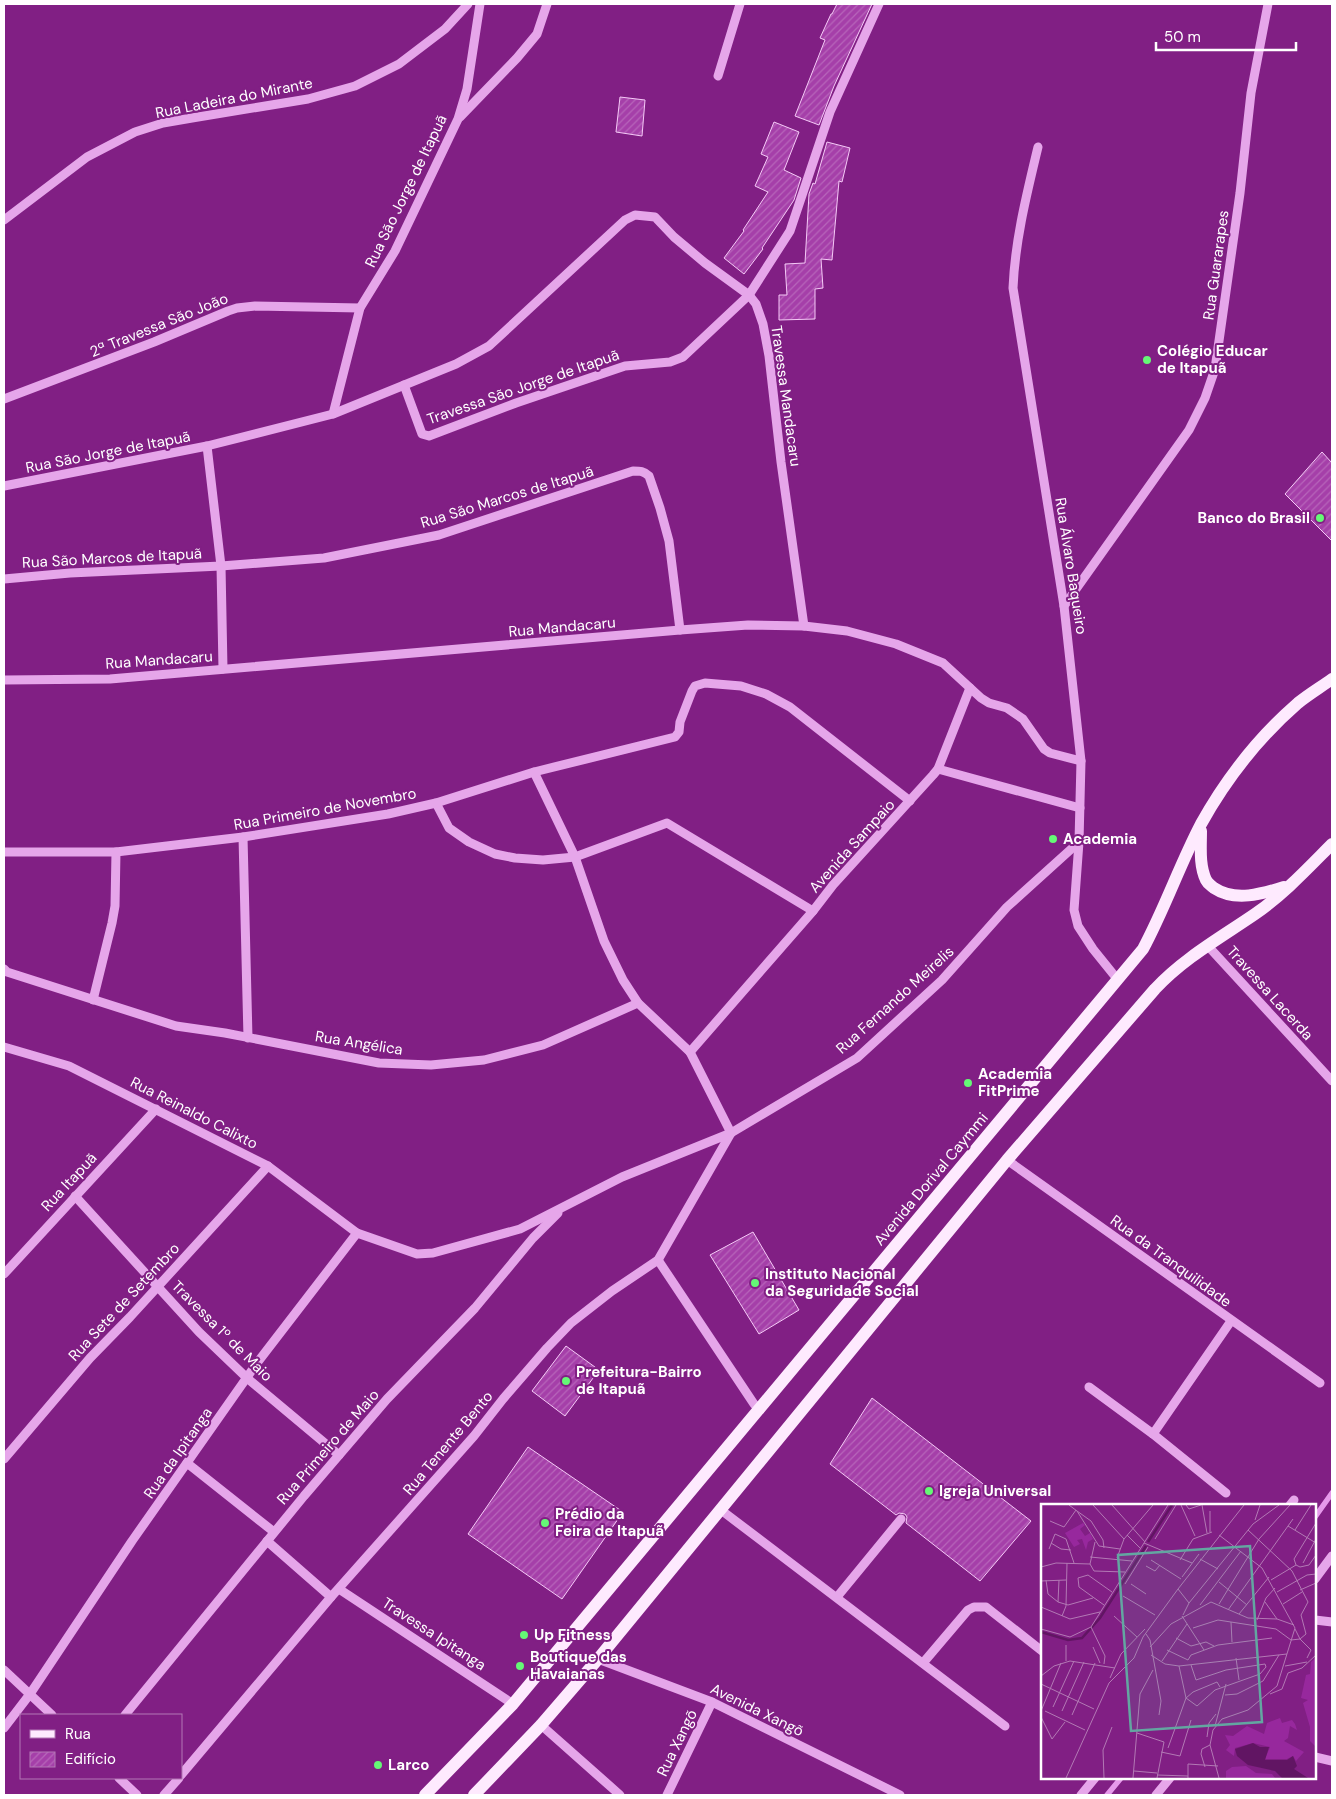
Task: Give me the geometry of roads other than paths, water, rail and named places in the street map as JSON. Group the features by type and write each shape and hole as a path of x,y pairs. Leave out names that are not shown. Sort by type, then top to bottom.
{"main road":[{"name":"Avenida Dorival Caymmi","path":"426,1795 514,1704 1118,980 1143,948 1201,826 1221,791 1255,746 1298,703 1332,678"},
{"path":"1201,826 1202,869 1207,882 1219,891 1233,896 1250,895 1291,884"},
{"path":"474,1795 541,1725 598,1659 1007,1160 1154,989 1172,971 1257,913 1291,884 1332,844"}],"street":[{"name":"Rua Ladeira do Mirante","path":"4,220 87,157 135,132 192,118 308,100 355,86 399,64 445,29 468,4"},
{"name":"Rua São Jorge de Itapuã","path":"333,414 360,308 394,251 458,119 467,89 480,4"},
{"path":"458,119 517,58 537,34 547,4"},
{"path":"718,76 740,4"},
{"path":"749,295 790,231 830,112 880,4"},
{"name":"Rua Guararapes","path":"1064,606 1189,430 1208,391 1215,370 1240,192 1251,93 1268,4"},
{"name":"Rua Álvaro Baqueiro","path":"1038,147 1028,188 1014,268 1014,288 1064,606 1081,761 1079,842 1074,910 1078,926 1093,949 1118,980"},
{"name":"Rua São Jorge de Itapuã","path":"4,486 207,446 333,414 456,364 489,346 625,220 635,215 655,217"},
{"name":"Travessa Mandacaru","path":"655,217 674,237 705,263 749,295 756,304 763,324 769,356 781,462 804,626"},
{"name":"Travessa São Jorge de Itapuã","path":"404,385 422,434 429,436 516,403 625,366 677,360 689,352 749,295"},
{"name":"2ª Travessa São João","path":"4,399 238,308 255,306 360,308"},
{"path":"207,446 221,566 223,669"},
{"name":"Rua São Marcos de Itapuã","path":"4,578 221,566 324,558 439,535 633,471 640,471 645,472 648,476 660,508 666,533 680,630"},
{"name":"Rua Mandacaru","path":"4,680 110,679 680,630 748,626 804,626 847,631 896,644 942,663 989,703 1006,708 1023,719 1044,749 1050,753 1081,761"},
{"name":"Rua Primeiro de Novembro","path":"4,852 116,852 243,837 388,814 436,803 534,772 675,737 678,735 680,722 695,686 704,683 741,686 766,694 790,707 910,801"},
{"name":"Avenida Sampaio","path":"690,1052 812,911 832,885 938,769 970,688"},
{"path":"938,769 1080,808"},
{"path":"534,772 575,857 604,941 623,980 638,1003 690,1052 731,1133"},
{"path":"436,803 449,828 469,842 495,854 514,858 543,860 575,857 667,823 812,911"},
{"path":"243,837 248,1038"},
{"name":"Rua Fernando Meirelis","path":"563,1207 622,1177 731,1133 857,1058 942,980 1008,908 1079,842"},
{"path":"93,1000 115,906 116,852"},
{"name":"Travessa Lacerda","path":"1208,945 1332,1081"},
{"name":"Rua Angélica","path":"4,969 7,972 176,1026 379,1063 431,1065 484,1060 543,1045 638,1003"},
{"name":"Rua Reinaldo Calixto","path":"4,1048 69,1066 156,1109 268,1166 356,1233 417,1254 433,1252 520,1229 563,1207"},
{"name":"Rua Itapuã","path":"4,1274 156,1109"},
{"name":"Rua Tenente Bento","path":"182,1774 331,1597 571,1323 612,1291 658,1260 731,1133"},
{"name":"Rua da Tranquilidade","path":"1007,1160 1320,1383"},
{"name":"Rua Sete de Setembro","path":"4,1459 90,1358 158,1287 268,1166"},
{"name":"Travessa 1º de Maio","path":"75,1196 199,1332 247,1378 339,1455"},
{"name":"Rua Primeiro de Maio","path":"126,1714 274,1532 387,1399 476,1308 533,1238 563,1207"},
{"name":"Rua da Ipitanga","path":"4,1728 30,1694 74,1626 247,1378 356,1233"},
{"path":"658,1260 754,1404 760,1410"},
{"path":"1153,1434 1231,1321"},
{"path":"1089,1387 1153,1434 1226,1493"},
{"path":"187,1463 274,1532"},
{"path":"721,1510 1006,1726"},
{"path":"837,1597 901,1519"},
{"path":"267,1541 331,1597"},
{"path":"1316,1578 1332,1556"},
{"name":"Travessa Ipitanga","path":"339,1588 514,1704"},
{"path":"923,1663 968,1610 980,1606 986,1607 1041,1650"},
{"path":"1316,1620 1332,1622"},
{"name":"Avenida Xangõ","path":"598,1659 712,1702 900,1795"},
{"path":"4,1670 51,1714"},
{"name":"Rua Xangõ","path":"667,1795 712,1702"},
{"path":"541,1725 620,1795"},
{"path":"1316,1757 1332,1761"},
{"path":"120,1779 136,1795"},
{"name":"Rua Tenente Bento","path":"164,1795 177,1779"},
{"path":"1081,1795 1094,1779"},
{"path":"1156,1795 1169,1779"}],"waterway":[{"path":"1316,1516 1332,1493"},
{"path":"1107,1795 1120,1779"}],"place":[{"name":"Colégio Educar de Itapuã","path":"1147,360"},
{"name":"Banco do Brasil","path":"1320,518"},
{"name":"Academia","path":"1053,839"},
{"name":"Academia FitPrime","path":"968,1083"},
{"name":"Instituto Nacional da Seguridade Social","path":"755,1283"},
{"name":"Prefeitura-Bairro de Itapuã","path":"566,1381"},
{"name":"Igreja Universal","path":"929,1491"},
{"name":"Prédio da Feira de Itapuã","path":"545,1523"},
{"name":"Up Fitness","path":"524,1635"},
{"name":"Boutique das Havaianas","path":"520,1666"},
{"name":"Larco","path":"378,1765"}]}
